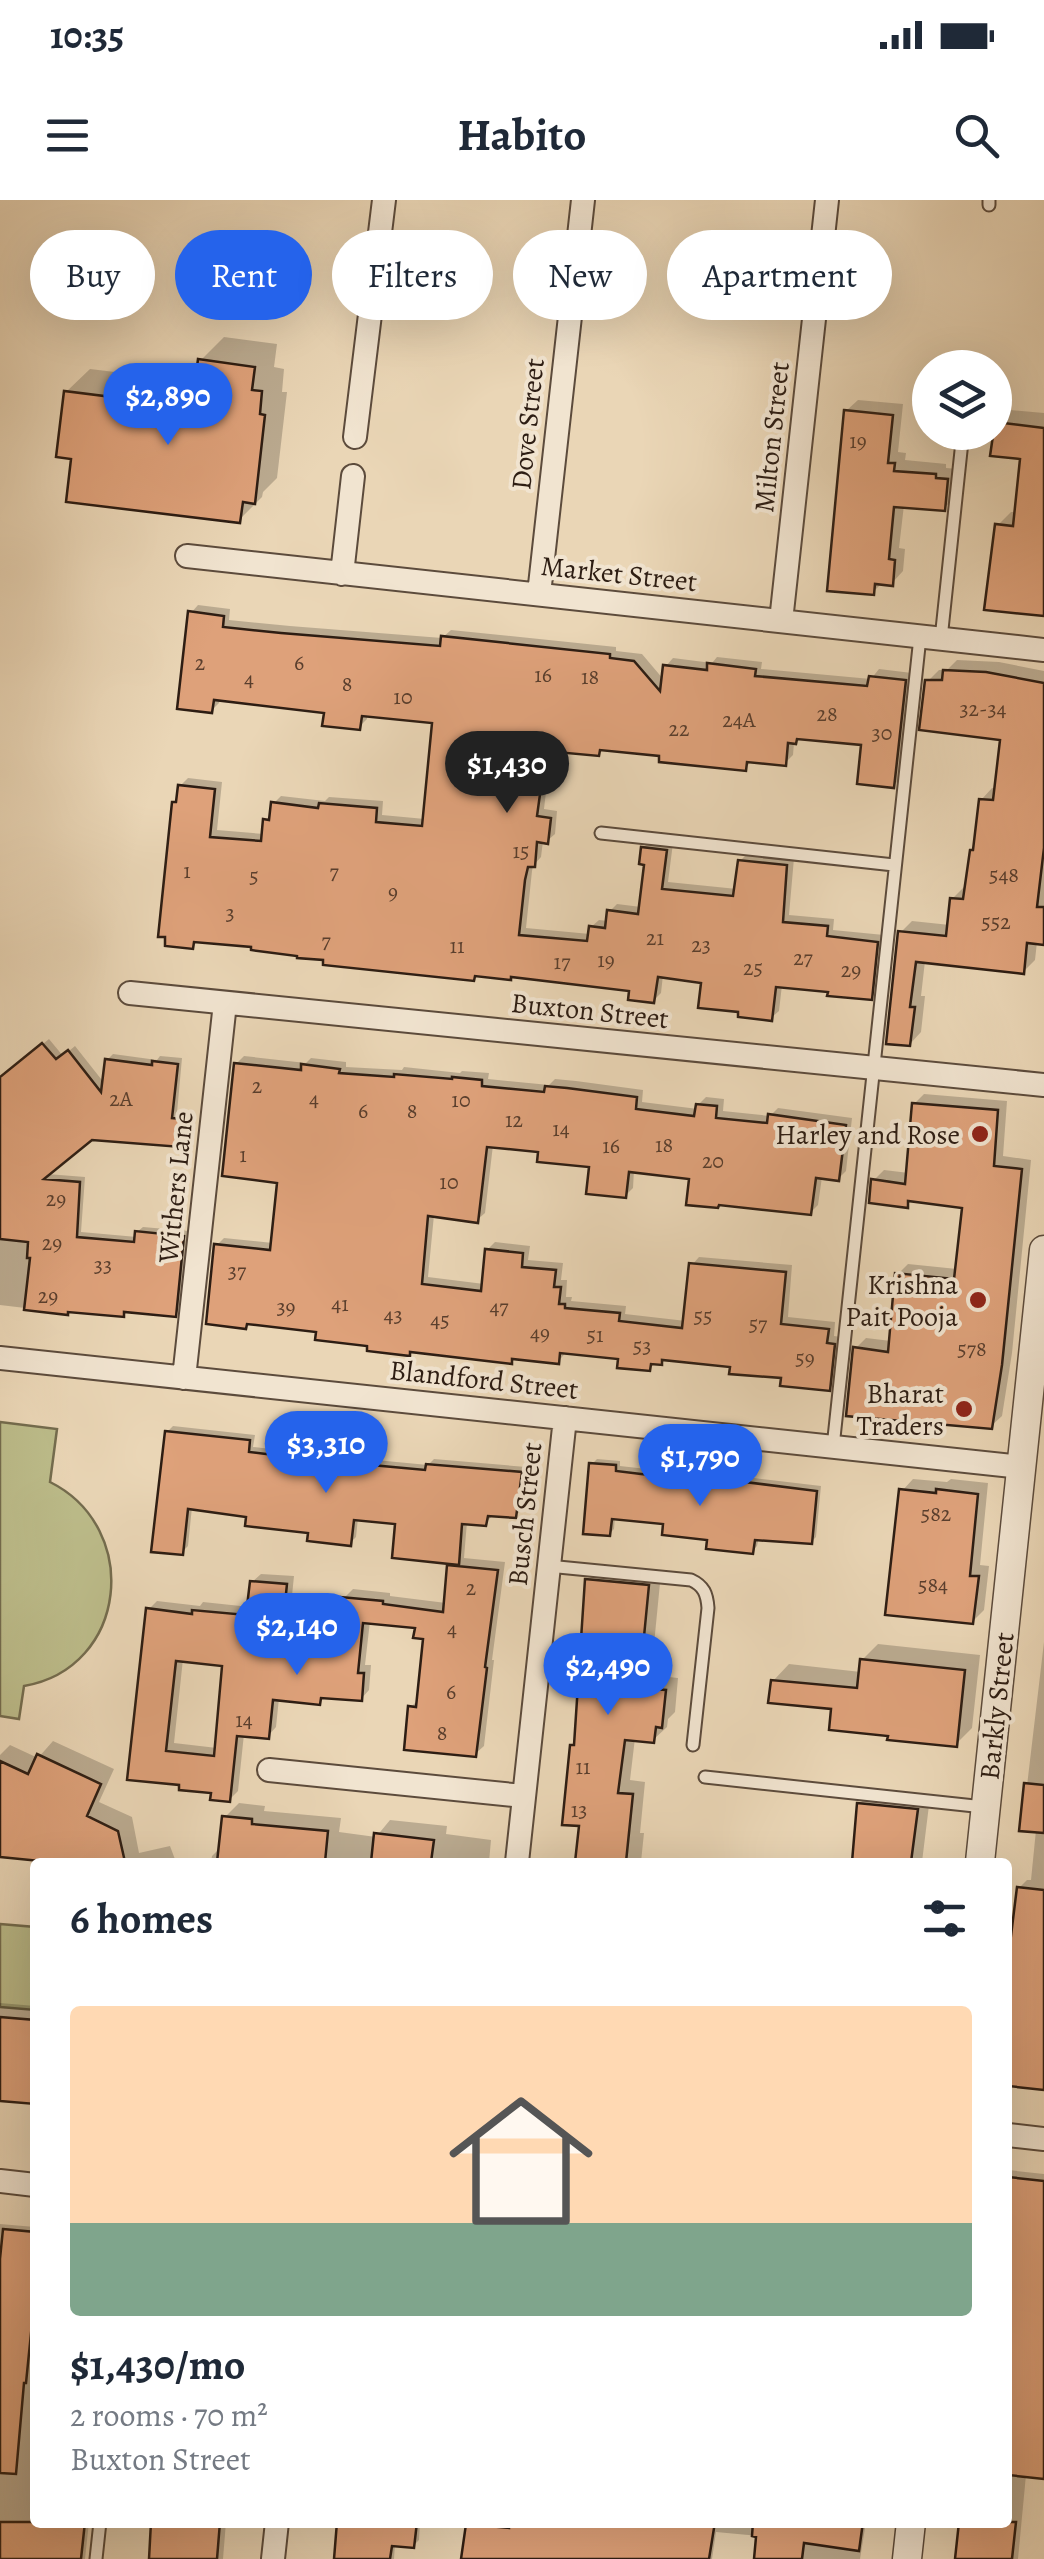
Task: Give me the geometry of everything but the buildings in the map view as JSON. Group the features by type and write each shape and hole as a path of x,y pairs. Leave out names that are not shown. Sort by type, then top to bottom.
{"street":[{"path":"355,438 384,200"},
{"name":"Dove Street","path":"538,594 582,200"},
{"name":"Milton Street","path":"824,230 827,200"},
{"name":"Milton Street","path":"781,621 814,320"},
{"path":"342,574 353,476"},
{"name":"Market Street","path":"188,556 1044,650"},
{"name":"Buxton Street","path":"130,993 1044,1085"},
{"name":"Withers Lane","path":"184,1378 225,1003"},
{"name":"Barkly Street","path":"980,1858 1044,1250"},
{"name":"Blandford Street","path":"0,1358 1022,1466"},
{"name":"Busch Street","path":"516,1858 565,1418"},
{"path":"269,1770 523,1796"},
{"path":"1012,2135 1044,2139"},
{"path":"0,2181 30,2184"},
{"path":"273,2559 276,2528"},
{"path":"906,2559 909,2528"}],"lane":[{"path":"834,1446 894,864 960,450"},
{"path":"601,832 894,864"},
{"path":"548,1566 700,1584 708,1608 693,1746"},
{"path":"705,1777 986,1807"},
{"path":"96,2559 99,2528"}],"green space":[{"path":"0,1422 57,1429 50,1482 80,1503 99,1531 110,1562 110,1594 102,1626 85,1653 59,1674 24,1686 19,1719 0,1716"},
{"path":"0,1924 30,1927 30,2010 0,2007"}],"place":[{"name":"Harley and Rose","path":"980,1134"},
{"name":"Krishna Pait Pooja","path":"978,1300"},
{"name":"Bharat Traders","path":"964,1409"}]}
